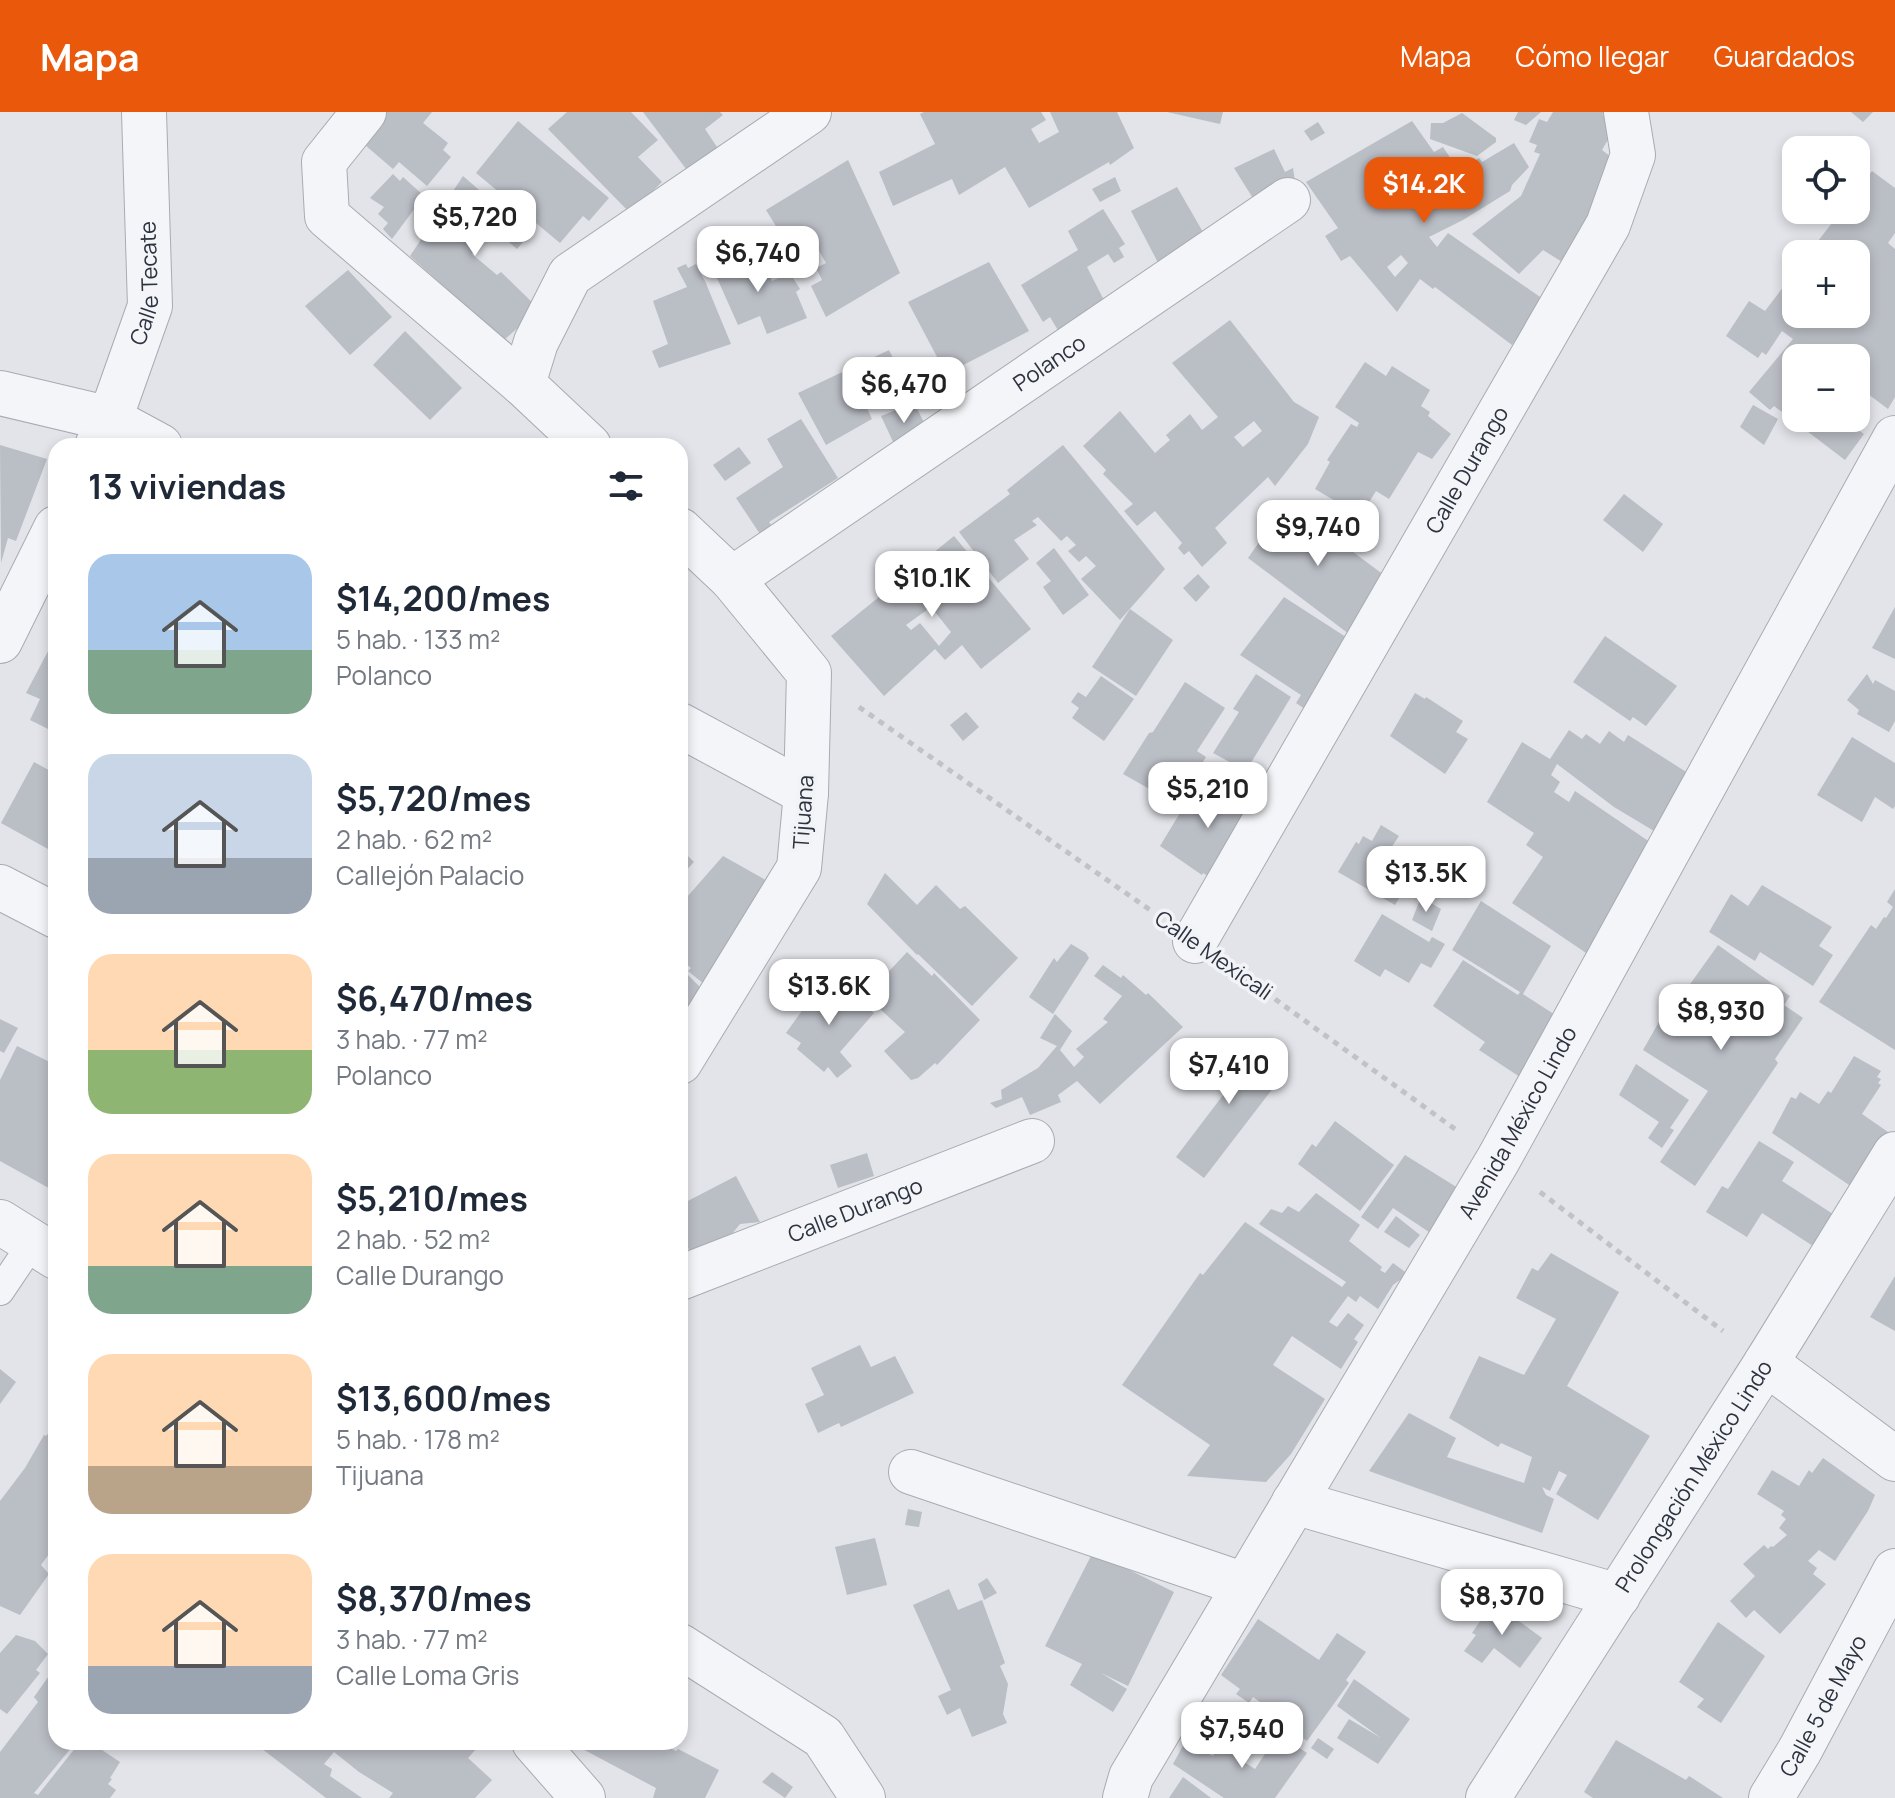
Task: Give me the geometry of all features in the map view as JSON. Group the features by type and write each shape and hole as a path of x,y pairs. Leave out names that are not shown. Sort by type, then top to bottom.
{"street":[{"name":"Calle Tecate","path":"104,433 150,306 144,112"},
{"path":"364,112 324,162 327,216 523,384 580,438"},
{"path":"523,384 536,342 570,275 809,112"},
{"name":"Calle Durango","path":"1195,941 1608,225 1633,155 1626,112"},
{"name":"Polanco","path":"732,579 1288,200"},
{"path":"0,393 104,433 126,438"},
{"name":"Avenida México Lindo","path":"1125,1798 1131,1777 1498,1160 1895,438"},
{"path":"688,538 732,579 809,673"},
{"path":"0,641 48,544"},
{"name":"Tijuana","path":"688,1049 799,868 806,793 809,673"},
{"path":"688,729 806,793"},
{"path":"0,887 48,912"},
{"name":"Calle Durango","path":"688,1275 1032,1141"},
{"name":"Prolongación México Lindo","path":"1488,1798 1766,1363 1895,1154"},
{"path":"1766,1363 1895,1459"},
{"path":"911,1472 1245,1585"},
{"path":"1294,1502 1618,1596"},
{"name":"Calle 5 de Mayo","path":"1771,1798 1800,1750 1895,1571"},
{"path":"688,1651 823,1737 863,1798"},
{"path":"541,1750 583,1798"}],"lane":[{"path":"0,1291 30,1240"}],"path":[{"name":"Calle Mexicali","path":"809,673 1195,941 1498,1160 1766,1363"}],"building":[{"path":"381,112 432,112 423,123 448,143 443,150 451,157 427,186 399,162 393,169 358,139"},
{"path":"567,112 631,112 658,140 638,157 662,182 630,213 548,129"},
{"path":"643,112 720,112 723,115 705,129 725,159 696,182"},
{"path":"1041,112 1046,120 1031,129 1039,143 1059,132 1050,112 1117,112 1134,148 1110,165 1109,162 1029,208 1005,167 959,195 952,179 893,206 879,172 935,144 920,114"},
{"path":"1167,112 1223,112 1220,124"},
{"path":"1518,112 1541,112 1526,125 1514,120"},
{"path":"1553,112 1605,112 1602,114 1608,118 1610,136 1602,150 1611,157 1575,270 1543,250 1519,274 1472,234 1521,196 1540,154 1534,152 1537,145 1529,142 1539,119 1547,122"},
{"path":"1851,112 1873,112 1863,122"},
{"path":"1462,113 1496,138 1496,142 1477,156 1430,139 1431,123 1443,123"},
{"path":"518,121 609,198 589,221 583,216 560,243 476,173"},
{"path":"1412,121 1434,152 1443,147 1457,168 1442,176 1444,180 1479,158 1482,162 1514,143 1529,167 1510,191 1429,237 1437,247 1448,233 1543,299 1512,345 1420,279 1397,312 1350,256 1341,261 1325,236 1338,228 1306,182","holes":["1401,255 1408,263 1395,277 1387,267"]},
{"path":"1318,122 1325,133 1311,141 1304,131"},
{"path":"1274,149 1285,172 1293,168 1296,188 1261,211 1234,168"},
{"path":"848,160 900,273 826,317 811,286 822,280 816,268 826,263 819,251 799,263 766,210"},
{"path":"1872,171 1895,188 1895,233 1888,243 1895,249 1895,397 1888,409 1870,396 1870,344 1789,344 1793,339 1782,331 1766,355 1762,352 1758,358 1726,336 1749,301 1765,311 1782,289 1782,328 1870,328 1870,240 1819,240 1831,224 1870,224"},
{"path":"393,174 400,181 403,177 424,196 392,239 383,229 388,223 378,214 384,207 370,198"},
{"path":"463,176 530,234 517,249 494,229 472,254 497,275 501,272 539,309 504,340 410,256"},
{"path":"1115,177 1121,191 1100,202 1092,189"},
{"path":"1177,187 1211,246 1165,276 1131,211"},
{"path":"1103,209 1125,244 1119,248 1124,257 1114,263 1108,254 1087,267 1111,314 1059,332 1050,317 1043,322 1021,285 1078,250 1068,231"},
{"path":"740,250 745,267 748,265 756,283 770,277 772,281 790,273 800,289 796,292 807,318 767,334 760,316 738,325 717,278 712,257"},
{"path":"989,262 1029,331 946,374 908,302"},
{"path":"686,264 688,268 696,264 731,344 659,368 652,351 668,344 653,301 687,287 677,268"},
{"path":"348,270 392,317 350,355 305,306"},
{"path":"1230,320 1294,402 1319,417 1308,444 1275,486 1268,477 1215,528 1227,543 1202,567 1189,551 1184,555 1178,548 1182,543 1155,511 1137,526 1124,511 1133,504 1103,474 1106,470 1083,446 1120,411 1155,453 1170,440 1166,435 1190,414 1202,430 1218,417 1172,363","holes":["1254,421 1262,431 1243,447 1234,437"]},
{"path":"405,331 462,388 430,420 373,365"},
{"path":"889,350 907,386 865,404 872,419 826,445 798,393"},
{"path":"1782,352 1782,412 1774,406 1770,410 1749,392"},
{"path":"1365,362 1386,376 1392,366 1430,390 1421,406 1430,412 1428,416 1451,434 1432,459 1418,452 1389,499 1376,491 1358,520 1340,507 1342,505 1315,489 1330,462 1327,460 1351,424 1357,427 1359,423 1335,407"},
{"path":"915,405 927,428 896,448 881,416 896,410 897,414"},
{"path":"1753,405 1778,419 1764,445 1740,427"},
{"path":"801,419 838,478 769,522 773,528 762,537 736,498 783,467 767,439"},
{"path":"1808,432 1864,434 1845,460"},
{"path":"0,445 47,459 16,541 8,538 1,563"},
{"path":"1063,445 1165,569 1120,620 1081,579 1096,566 1086,556 1079,562 1068,551 1076,545 1067,536 1061,541 1038,517 1032,521 1037,525 1014,540 1029,559 998,583 959,532 1010,494 1007,490"},
{"path":"739,447 751,463 725,481 713,465"},
{"path":"1624,494 1663,524 1643,552 1603,520"},
{"path":"1289,500 1308,515 1306,517 1388,578 1349,634 1248,558"},
{"path":"954,536 1031,629 981,669 962,645 945,660 935,649 884,696 831,636","holes":["931,607 951,632 939,646 920,623 911,630 906,625"]},
{"path":"1054,548 1089,595 1063,615 1043,587 1051,581 1036,563"},
{"path":"1198,574 1210,587 1196,602 1183,588"},
{"path":"1284,597 1349,639 1324,685 1319,682 1312,692 1328,704 1318,718 1296,703 1301,695 1240,655"},
{"path":"1895,607 1895,659 1872,648"},
{"path":"1130,609 1173,640 1136,696 1092,667"},
{"path":"1605,636 1677,686 1646,726 1633,717 1630,721 1573,682"},
{"path":"48,651 48,729 30,720 40,699 26,693"},
{"path":"1256,674 1291,697 1246,771 1213,753 1239,712 1233,709"},
{"path":"1867,674 1873,684 1875,680 1895,691 1895,721 1889,732 1857,714 1859,710 1847,700"},
{"path":"1101,676 1134,699 1104,741 1072,718 1079,708 1071,702 1078,692 1086,697"},
{"path":"1185,682 1225,708 1197,751 1206,757 1176,804 1123,774"},
{"path":"1415,693 1463,721 1456,732 1468,739 1445,774 1390,736"},
{"path":"966,712 979,727 963,741 950,725"},
{"path":"1569,730 1582,739 1586,734 1600,744 1609,731 1624,742 1628,735 1702,782 1669,840 1614,807 1557,764 1551,775 1560,782 1554,792 1569,802 1575,791 1663,851 1598,961 1512,903 1543,857 1526,845 1534,833 1487,802 1522,742 1550,759"},
{"path":"1852,737 1895,763 1895,806 1893,809 1875,797 1862,822 1817,795"},
{"path":"34,762 48,770 48,849 1,823"},
{"path":"1208,774 1219,781 1214,789 1257,815 1218,882 1202,875 1160,846 1200,780 1203,782"},
{"path":"1381,825 1399,836 1389,851 1396,856 1391,867 1411,877 1395,905 1338,872 1356,842 1359,844 1363,836 1372,841"},
{"path":"723,856 778,887 710,989 688,971 691,968 688,966 688,896"},
{"path":"885,873 917,905 936,885 960,909 965,906 1018,958 972,1006 867,904"},
{"path":"1762,885 1832,927 1819,946 1833,955 1813,986 1760,952 1755,961 1709,932 1731,894 1748,906"},
{"path":"1895,889 1895,1050 1819,1002 1871,925 1876,929 1886,918 1893,907 1887,902"},
{"path":"1421,897 1441,909 1432,931 1412,920"},
{"path":"1481,901 1551,946 1523,994 1563,1020 1526,1081 1479,1050 1485,1042 1433,1006 1463,960 1518,995 1520,992 1452,950"},
{"path":"1382,914 1429,942 1432,937 1445,944 1431,968 1421,963 1409,983 1385,969 1380,977 1354,961"},
{"path":"1071,944 1089,958 1053,1014 1029,997 1054,958 1057,962"},
{"path":"1718,945 1790,996 1784,1005 1803,1018 1775,1059 1778,1063 1695,1186 1660,1162 1708,1091 1643,1050 1677,990 1683,994"},
{"path":"907,952 932,976 934,973 980,1020 937,1065 935,1063 918,1078 911,1080 884,1051 905,1032 866,996"},
{"path":"1103,965 1121,978 1123,975 1146,995 1148,993 1183,1027 1100,1104 1077,1081 1058,1095 1061,1102 1030,1115 1022,1097 996,1108 990,1103 1002,1099 1001,1090 1038,1068 1057,1046 1040,1038 1055,1014 1072,1031 1060,1050 1074,1067 1084,1057 1076,1049 1108,1022 1103,1019 1122,996 1094,976"},
{"path":"688,975 718,1005 688,1056"},
{"path":"826,977 874,1013 840,1052 852,1066 837,1078 828,1067 824,1072 797,1049 801,1043 786,1033"},
{"path":"0,1019 18,1028 4,1053 0,1051"},
{"path":"1224,1042 1284,1074 1204,1178 1176,1157 1230,1086 1215,1074 1212,1078 1200,1069"},
{"path":"17,1046 48,1061 48,1188 0,1161 0,1080"},
{"path":"1854,1056 1881,1071 1877,1077 1881,1079 1878,1083 1881,1085 1862,1114 1888,1132 1871,1158 1858,1191 1772,1133 1791,1097 1796,1099 1800,1092 1819,1104 1828,1091 1831,1093"},
{"path":"1636,1064 1689,1100 1670,1128 1674,1130 1662,1148 1648,1138 1659,1122 1619,1095"},
{"path":"1335,1121 1394,1165 1360,1211 1298,1164 1312,1144 1316,1147"},
{"path":"1759,1141 1794,1162 1782,1181 1833,1214 1813,1246 1762,1213 1747,1237 1706,1212 1722,1186 1728,1189"},
{"path":"867,1153 874,1176 838,1188 830,1165"},
{"path":"1405,1155 1458,1188 1429,1232 1393,1208 1378,1229 1361,1217"},
{"path":"736,1176 760,1222 740,1224 722,1246 690,1252 688,1201"},
{"path":"1316,1193 1360,1225 1349,1241 1382,1267 1380,1270 1385,1273 1393,1263 1408,1274 1393,1285 1378,1309 1360,1296 1356,1302 1348,1296 1329,1322 1337,1327 1348,1313 1364,1325 1354,1339 1358,1342 1341,1369 1292,1336 1273,1365 1325,1399 1291,1454 1266,1482 1187,1476 1210,1445 1122,1385 1200,1273 1203,1275 1245,1222 1342,1287 1346,1282 1259,1224 1271,1209 1282,1213 1288,1206 1299,1212"},
{"path":"1396,1216 1420,1235 1409,1248 1384,1232"},
{"path":"1551,1253 1619,1292 1567,1386 1650,1436 1598,1520 1556,1494 1567,1475 1559,1471 1550,1491 1542,1487 1546,1495 1554,1499 1542,1533 1369,1471 1409,1413 1456,1438 1447,1457 1524,1483 1532,1457 1501,1443 1498,1447 1449,1418 1479,1356 1524,1375 1556,1319 1516,1298 1532,1268 1538,1271"},
{"path":"1895,1276 1895,1331 1870,1317"},
{"path":"860,1345 871,1367 895,1356 914,1393 841,1427 839,1423 818,1433 805,1404 824,1395 811,1368"},
{"path":"0,1369 16,1382 0,1404"},
{"path":"48,1434 48,1556 41,1565 48,1575 20,1615 0,1606 0,1501"},
{"path":"1823,1458 1875,1495 1835,1561 1819,1550 1808,1561 1817,1568 1813,1574 1826,1584 1780,1634 1754,1610 1746,1618 1730,1601 1755,1576 1743,1564 1764,1545 1768,1549 1773,1547 1787,1535 1779,1528 1786,1519 1781,1515 1784,1511 1757,1494 1772,1470 1799,1486 1809,1470 1812,1473"},
{"path":"908,1509 922,1512 919,1527 905,1525"},
{"path":"875,1538 887,1585 847,1595 835,1547"},
{"path":"1093,1552 1174,1592 1128,1686 1101,1673 1127,1689 1113,1712 1070,1685 1082,1664 1045,1646"},
{"path":"987,1578 997,1593 984,1600 978,1584"},
{"path":"949,1589 958,1610 982,1600 1005,1663 1000,1666 1008,1684 1003,1714 1007,1723 972,1737 960,1708 947,1715 938,1696 951,1690 913,1605"},
{"path":"1493,1602 1542,1638 1520,1668 1494,1648 1482,1663 1464,1651"},
{"path":"1258,1619 1319,1660 1337,1633 1366,1652 1346,1680 1349,1683 1307,1741 1262,1709 1264,1705 1253,1697 1249,1703 1236,1694 1240,1689 1221,1675"},
{"path":"1718,1622 1765,1656 1721,1723 1697,1707 1704,1699 1679,1682"},
{"path":"16,1635 35,1641 48,1654 36,1670 40,1673 7,1714 0,1709 0,1653"},
{"path":"48,1677 48,1750 69,1750 34,1793 38,1795 74,1750 102,1750 120,1762 108,1784 116,1790 110,1798 0,1798 0,1752 38,1702 34,1697"},
{"path":"1354,1679 1410,1719 1378,1764 1337,1738 1349,1719 1381,1738 1337,1706"},
{"path":"1252,1720 1263,1726 1256,1738 1246,1731"},
{"path":"1278,1734 1307,1753 1275,1798 1224,1798 1173,1764 1185,1742 1213,1756 1219,1746 1255,1769"},
{"path":"1318,1738 1334,1749 1327,1759 1311,1748"},
{"path":"1616,1740 1686,1780 1689,1776 1723,1798 1593,1798 1584,1792"},
{"path":"263,1750 475,1750 468,1758 492,1780 475,1798 389,1798 393,1793 334,1752 324,1764 332,1769 330,1776 362,1798 326,1798"},
{"path":"584,1750 680,1750 719,1770 705,1798 653,1798 656,1788"},
{"path":"772,1772 793,1787 785,1798 762,1782"},
{"path":"1183,1777 1211,1798 1169,1798"}]}
